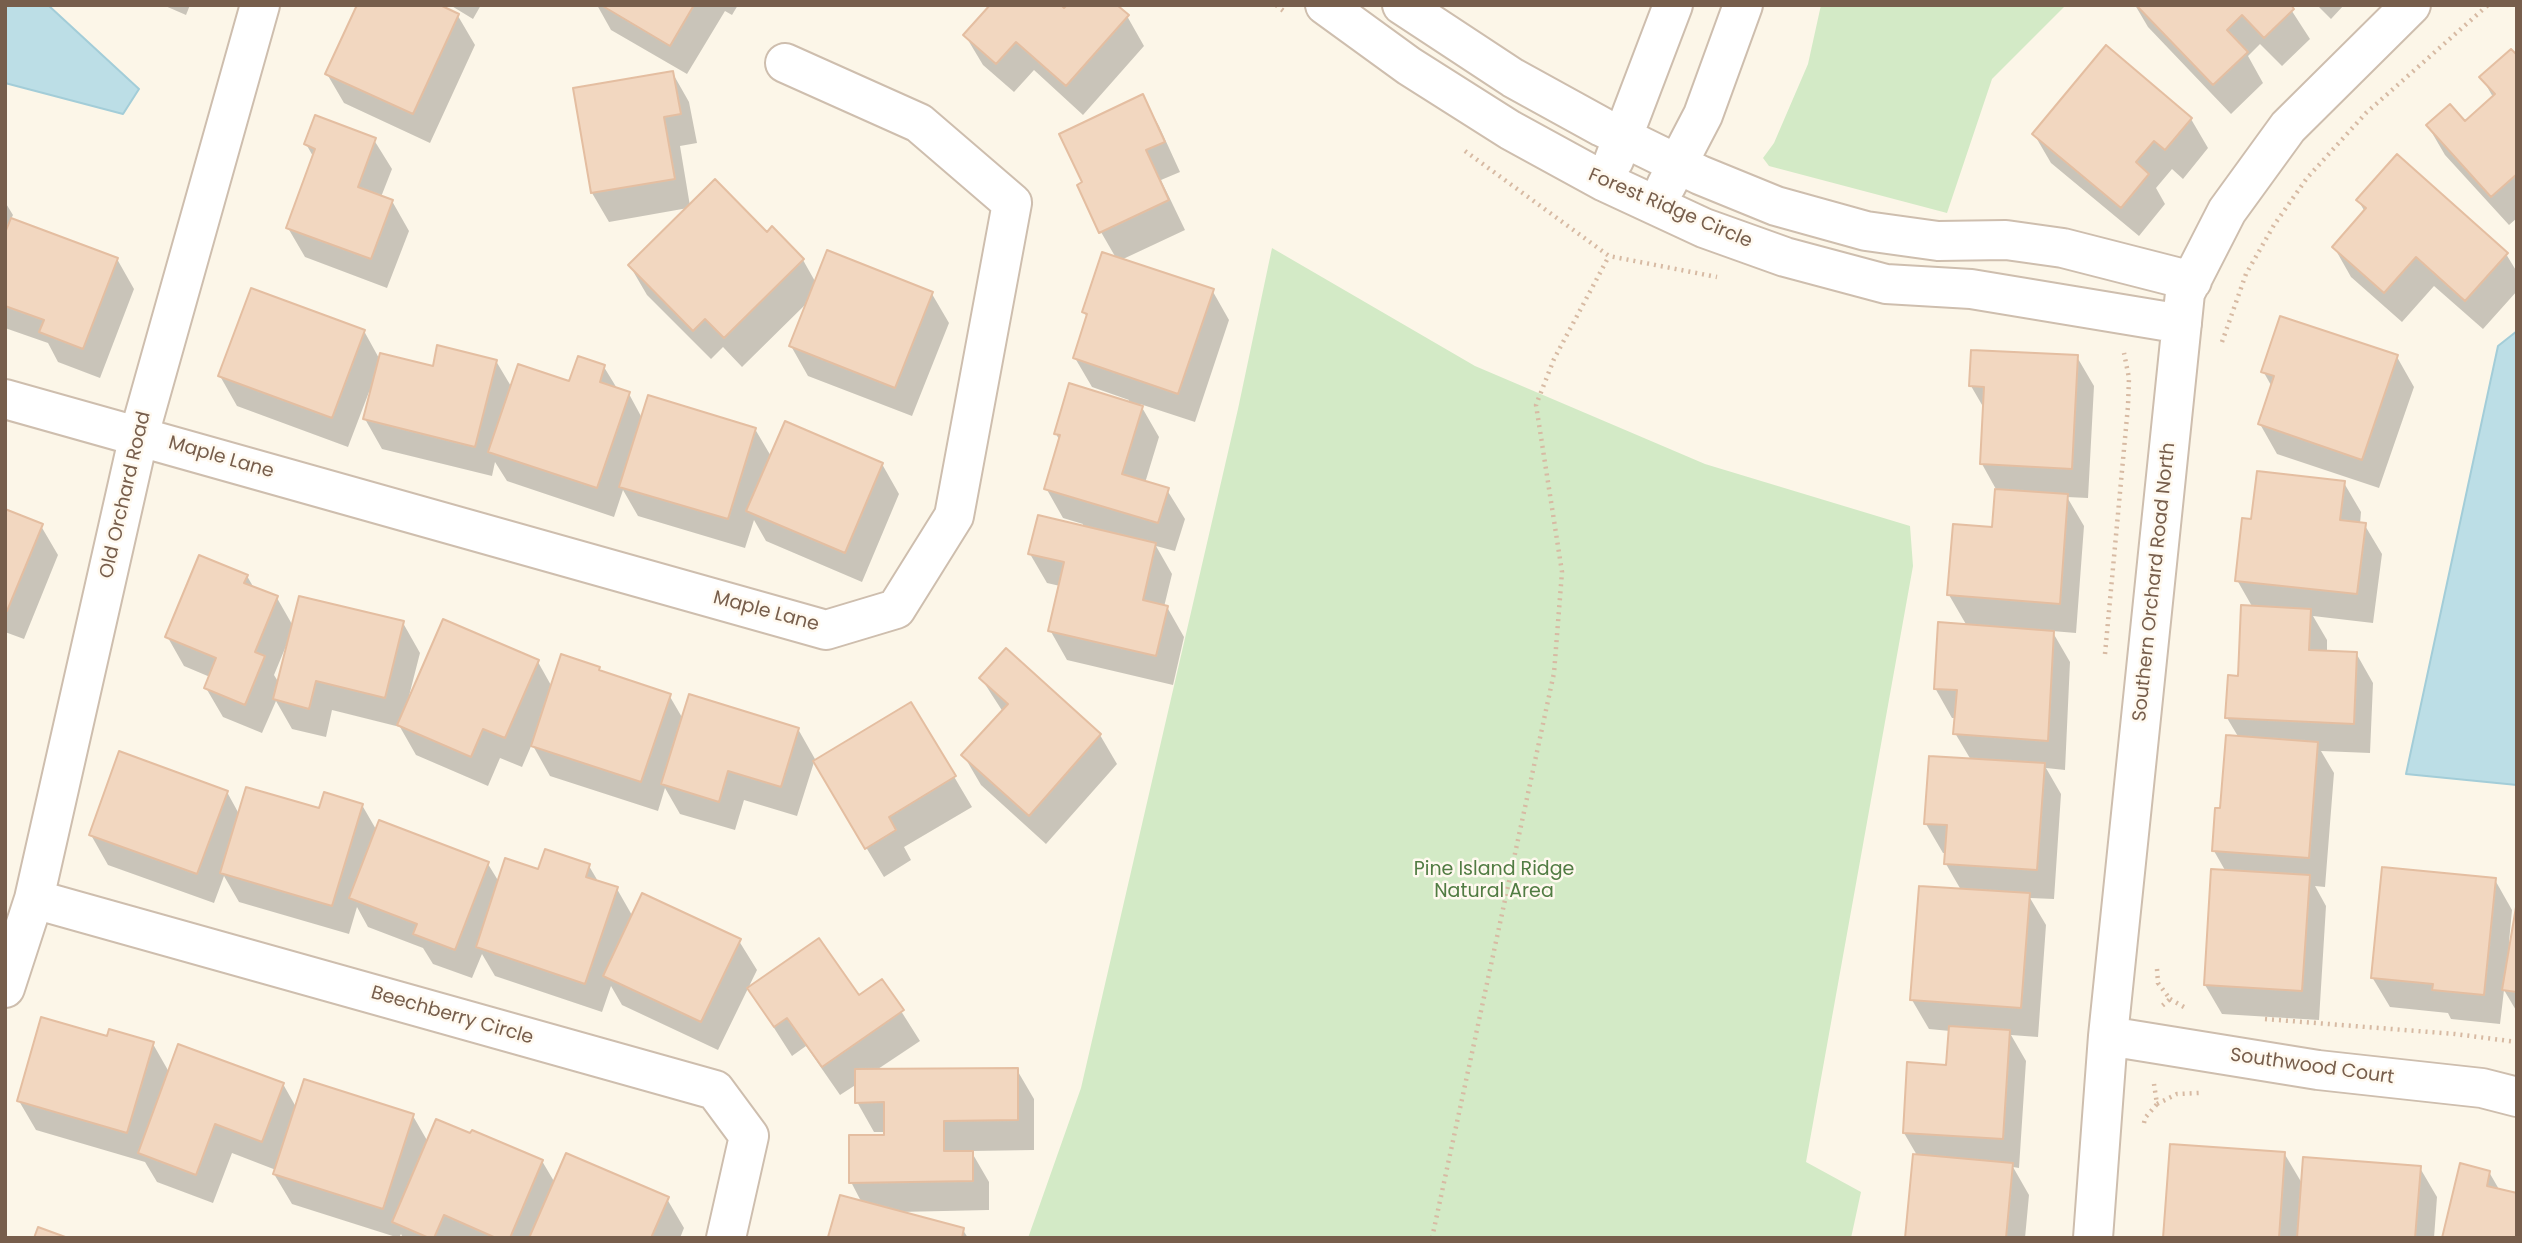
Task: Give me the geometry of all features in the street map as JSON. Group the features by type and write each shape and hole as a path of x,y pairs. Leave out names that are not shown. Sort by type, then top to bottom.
{"street":[{"name":"Old Orchard Road","path":"5,988 34,899 139,435 260,5"},
{"name":"Forest Ridge Circle","path":"1325,5 1432,81 1510,130 1605,182 1704,228 1785,257 1886,284 1971,289 2182,324"},
{"path":"1402,5 1513,78 1623,138 1776,206 1867,232 1938,241 2006,240 2063,248 2192,281"},
{"path":"1605,182 1673,5"},
{"path":"1656,207 1703,115 1743,5"},
{"name":"Southern Orchard Road North","path":"2093,1238 2108,1036 2185,293 2227,211 2288,127 2411,5"},
{"name":"Maple Lane","path":"5,399 826,630 896,609 954,516 1012,203 919,123 785,63"},
{"name":"Beechberry Circle","path":"34,899 715,1090 749,1136 726,1238"},
{"name":"Southwood Court","path":"2108,1036 2318,1070 2482,1088 2517,1097"}],"path":[{"path":"2220,350 2246,274 2274,225 2307,178 2366,113 2488,5"},
{"path":"1432,1238 1554,673 1562,572 1536,405 1554,359 1609,256"},
{"path":"2155,958 2158,983 2170,999 2189,1010"},
{"path":"2157,1104 2154,1082 2155,1044 2161,1008 2170,999"},
{"path":"2255,1018 2455,1034 2517,1042"},
{"path":"2143,1128 2145,1118 2157,1104 2177,1094 2201,1093"}],"green space":[{"path":"1821,5 2066,5 1992,79 1947,213 1769,166 1763,158 1774,143 1808,64"},
{"name":"Pine Island Ridge Natural Area","path":"1272,248 1475,366 1705,464 1910,526 1913,566 1806,1162 1861,1192 1851,1238 1028,1238 1081,1088 1238,409"}],"water":[{"path":"5,5 48,5 139,89 123,114 5,83"},
{"path":"2517,331 2517,785 2406,774 2498,346"}],"building":[{"path":"357,5 440,5 459,14 413,114 325,74"},
{"path":"601,5 694,5 670,46"},
{"path":"990,5 1061,5 1064,8 1067,5 1117,5 1129,15 1066,86 1016,42 996,64 963,35"},
{"path":"2136,5 2291,5 2294,9 2264,38 2242,15 2227,30 2248,52 2213,85"},
{"path":"2106,45 2192,118 2165,150 2154,141 2136,162 2149,174 2121,208 2032,134"},
{"path":"2511,49 2517,55 2517,174 2491,197 2426,125 2450,104 2465,121 2495,94 2479,77"},
{"path":"673,71 681,114 664,117 675,179 591,193 573,88"},
{"path":"1143,94 1165,142 1146,150 1169,200 1099,233 1077,185 1082,182 1059,134"},
{"path":"315,115 376,138 358,187 393,200 371,259 286,228 315,149 304,144"},
{"path":"2397,154 2508,253 2465,301 2416,257 2384,293 2332,247 2366,208 2356,200"},
{"path":"715,179 767,232 772,226 804,259 724,338 705,319 693,331 628,265"},
{"path":"11,218 118,258 83,349 39,332 44,320 5,306 5,233"},
{"path":"827,250 933,292 895,388 789,346"},
{"path":"1102,252 1214,289 1178,394 1073,358 1087,314 1082,312"},
{"path":"251,288 365,330 332,418 218,376"},
{"path":"2280,316 2398,355 2362,460 2258,424 2274,376 2261,372"},
{"path":"437,345 497,360 475,447 363,419 380,353 433,366"},
{"path":"1971,350 2078,355 2072,469 1980,464 1984,387 1969,386"},
{"path":"578,356 605,365 600,382 630,392 597,488 488,452 518,364 569,381"},
{"path":"1069,383 1143,406 1122,474 1169,488 1158,523 1044,489 1060,435 1054,434"},
{"path":"648,395 756,428 728,519 619,487"},
{"path":"785,421 883,463 845,553 746,511"},
{"path":"2257,471 2345,481 2340,520 2366,523 2357,594 2235,581 2242,518 2251,519"},
{"path":"1995,489 2068,494 2060,604 1947,595 1953,524 1992,527"},
{"path":"5,509 43,524 7,611 5,610"},
{"path":"1038,515 1156,543 1143,600 1168,606 1156,656 1048,631 1064,562 1028,554"},
{"path":"199,555 248,575 244,583 278,596 255,652 265,656 245,705 204,688 216,658 165,637"},
{"path":"299,596 404,621 385,698 316,681 309,709 273,699"},
{"path":"2241,605 2311,609 2309,650 2357,652 2354,724 2225,718 2228,675 2238,676"},
{"path":"443,619 539,660 505,738 483,729 471,757 397,725"},
{"path":"1938,622 2054,631 2048,741 1953,734 1957,690 1934,689"},
{"path":"1006,648 1101,734 1029,816 961,755 1008,704 979,678"},
{"path":"561,654 671,694 641,782 531,746"},
{"path":"689,694 799,728 781,787 728,771 719,802 661,784"},
{"path":"911,702 956,776 889,817 896,830 865,849 813,761"},
{"path":"2226,735 2318,742 2309,858 2212,851 2215,808 2220,808"},
{"path":"119,751 228,791 197,874 89,835"},
{"path":"1929,756 2045,763 2037,870 1944,864 1947,825 1924,824"},
{"path":"246,787 319,808 324,792 363,804 332,906 220,873"},
{"path":"379,820 489,862 455,950 413,934 417,924 349,898"},
{"path":"545,849 590,864 586,877 618,887 585,984 476,947 505,858 538,869"},
{"path":"2382,867 2496,878 2484,995 2432,990 2433,984 2371,978"},
{"path":"2211,869 2310,875 2302,991 2204,985"},
{"path":"1919,886 2030,893 2021,1008 1910,1000"},
{"path":"642,893 741,939 701,1022 603,976"},
{"path":"2517,907 2517,992 2502,990"},
{"path":"819,938 859,995 882,979 904,1010 822,1067 787,1018 774,1027 747,988"},
{"path":"41,1017 107,1036 109,1029 154,1042 127,1133 17,1101"},
{"path":"1949,1026 2010,1030 2003,1139 1903,1133 1907,1062 1946,1065"},
{"path":"178,1044 284,1083 262,1142 215,1124 196,1175 138,1153"},
{"path":"1018,1068 1018,1120 944,1121 944,1151 973,1151 973,1181 849,1183 849,1135 884,1135 884,1102 855,1103 855,1069"},
{"path":"304,1079 414,1114 383,1209 273,1174"},
{"path":"436,1119 470,1133 472,1130 543,1160 510,1238 496,1238 444,1215 434,1238 392,1222"},
{"path":"2170,1144 2285,1152 2279,1238 2163,1238"},
{"path":"566,1153 669,1197 651,1238 529,1238"},
{"path":"1913,1154 2013,1163 2006,1238 1905,1238"},
{"path":"2303,1157 2421,1166 2415,1238 2297,1238"},
{"path":"2460,1163 2490,1171 2487,1186 2517,1193 2517,1238 2442,1238"},
{"path":"840,1195 964,1228 962,1238 828,1237"},
{"path":"38,1227 68,1238 34,1238"}]}
